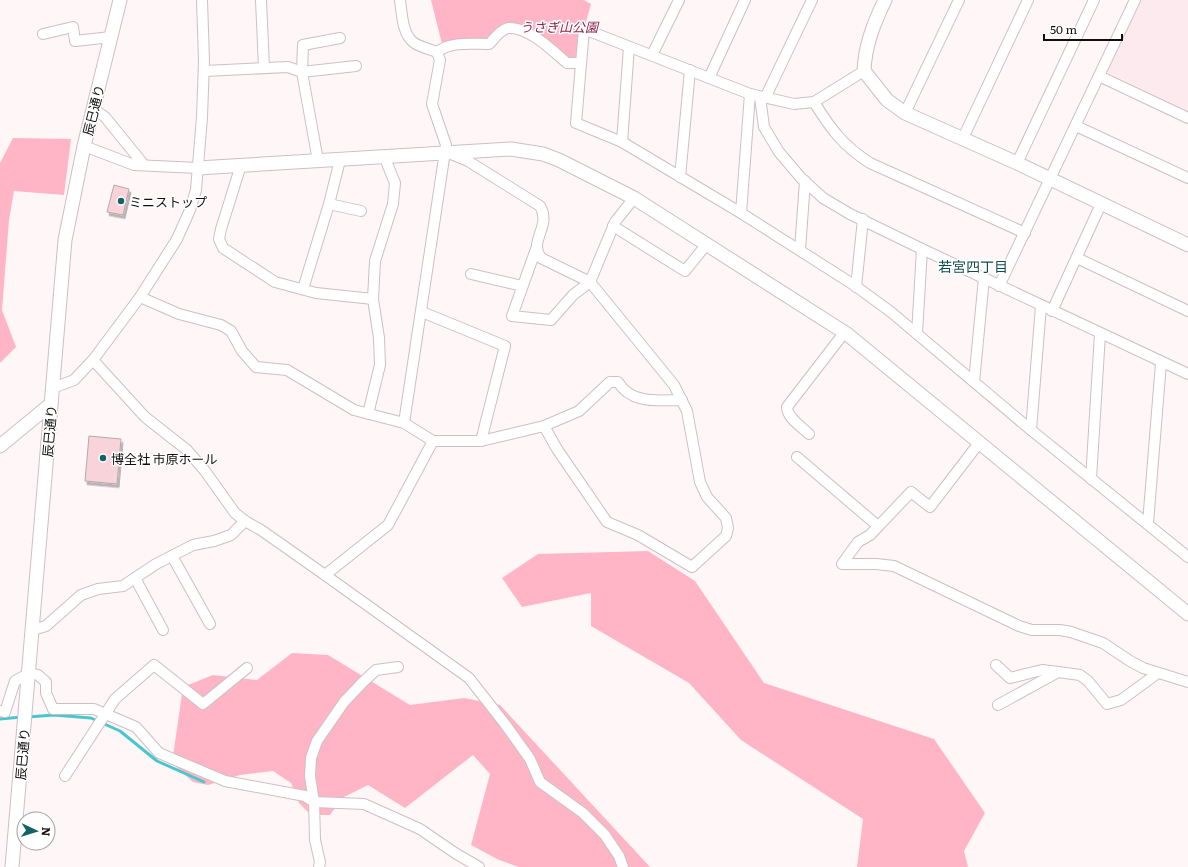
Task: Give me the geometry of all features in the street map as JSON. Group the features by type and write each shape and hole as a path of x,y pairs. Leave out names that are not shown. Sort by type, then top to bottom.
{"street":[{"name":"辰巳通り","path":"12,867 30,673 65,240 84,146 120,0"},
{"path":"53,388 74,380 93,360 140,297 177,239 196,190 204,71 202,0"},
{"path":"262,0 264,68"},
{"path":"400,0 405,28 410,38 414,43 437,52 440,60 432,104 446,140 446,152 404,423"},
{"path":"652,55 679,0"},
{"path":"708,78 745,0"},
{"path":"741,213 758,97 812,0"},
{"path":"885,0 864,53 864,71 887,100 905,113 1017,163 1188,245"},
{"path":"905,113 959,0"},
{"path":"963,138 1028,0"},
{"path":"1017,163 1094,0"},
{"path":"999,286 1051,180 1134,0"},
{"path":"43,34 73,26 75,41 110,37"},
{"path":"437,52 443,48 458,44 489,44 497,35 507,28 520,29 545,44 567,63 581,63"},
{"path":"864,71 814,102 794,104 758,97 584,29 576,123 622,142 741,213 856,287 891,312 1031,430 1148,523 1188,557"},
{"path":"318,161 302,72 303,45 340,38"},
{"path":"622,142 629,47"},
{"path":"204,71 288,67 302,72 356,66"},
{"path":"680,177 690,70"},
{"path":"1099,76 1188,118"},
{"path":"758,97 764,126 779,152 805,181 823,198 922,249 1161,363 1188,374"},
{"path":"814,102 831,130 853,152 870,163 1025,233"},
{"path":"94,109 105,117 144,166"},
{"path":"1076,126 1188,178"},
{"path":"84,146 134,165 198,168 511,149 543,154 634,198 844,333 1188,614"},
{"path":"446,152 468,161 540,206 544,213 544,226 512,316 551,320 573,295 590,282 613,226 634,198"},
{"path":"368,414 380,365 379,338 372,299 375,261 393,204 395,183 384,156"},
{"path":"303,289 329,204 340,160"},
{"path":"241,165 219,239 223,248 275,282 316,293 372,299"},
{"path":"800,250 805,181"},
{"path":"329,204 361,210"},
{"path":"1052,311 1100,204"},
{"path":"856,287 863,219"},
{"path":"613,226 686,271 706,245"},
{"path":"536,249 541,258 590,282 674,385 688,411 694,438 700,482 707,497 726,518 728,528 726,536 692,567 638,535 607,522 557,449 544,426"},
{"path":"917,334 922,249"},
{"path":"1077,258 1188,311"},
{"path":"471,274 522,286"},
{"path":"974,382 984,278"},
{"path":"140,297 179,314 221,325 231,331 242,351 256,367 287,370 354,410 404,423 433,441 481,441 544,426 579,411 610,382 618,382 623,390 639,399 682,400"},
{"path":"1031,430 1041,306"},
{"path":"422,312 505,346 481,441"},
{"path":"809,434 791,417 787,411 787,407 844,333"},
{"path":"1091,479 1100,334"},
{"path":"93,360 145,417 187,450 205,471 235,513 469,678 530,759 540,782 583,813 599,829 619,856 623,867"},
{"path":"1148,523 1161,363"},
{"path":"0,446 51,404"},
{"path":"325,575 388,525 433,441"},
{"path":"978,442 930,507 911,492 870,534 858,542 842,564 876,564 894,566 1019,626 1032,630 1060,630 1071,632 1103,643 1130,661 1158,673 1188,682"},
{"path":"796,457 878,526"},
{"path":"33,630 46,626 81,595 98,589 123,586 193,545 214,541 231,535 245,521"},
{"path":"172,556 210,624"},
{"path":"135,578 163,630"},
{"path":"65,776 115,698 154,665 203,704 247,668"},
{"path":"996,665 1010,678 1042,670 1080,675 1088,681 1107,704 1121,700 1158,673"},
{"path":"319,867 320,862 315,840 314,802 310,776 311,758 317,741 344,702 376,670 398,667"},
{"path":"998,705 1058,672"},
{"path":"0,711 5,712 15,681 30,673 38,675 46,682 46,693 53,709 94,709 104,713 136,727 159,753 226,781 305,796 314,802 364,804 420,829 455,853 479,867"}],"shaded area":[{"path":"1141,0 1188,0 1188,111 1107,72"}],"green space":[{"name":"うさぎ山公園","path":"431,0 584,0 591,4 584,29 581,63 567,63 520,29 507,28 489,44 443,48"},
{"path":"13,138 71,139 64,195 14,191 9,220 2,310 16,347 0,363 0,163"},
{"path":"648,551 695,581 764,683 934,739 985,813 964,851 968,867 857,867 863,819 741,740 689,683 591,626 591,593 522,607 502,578 538,554"},
{"path":"292,653 328,655 410,705 464,698 500,705 650,867 519,867 499,860 471,845 490,774 473,755 405,808 368,785 342,798 330,815 311,815 299,803 291,783 273,771 240,775 208,785 193,782 172,763 183,687 213,675 257,680"}],"building":[{"path":"114,185 129,189 123,215 107,212"},
{"path":"89,436 121,439 117,484 85,481"}],"waterway":[{"path":"28,717 54,715 91,718 120,731 157,761 204,782"},
{"path":"0,719 22,717"}],"place":[{"name":"ミニストップ","path":"121,201"},
{"name":"博全社 市原ホール","path":"103,458"}],"district":[{"name":"若宮四丁目","path":"973,266"}]}
